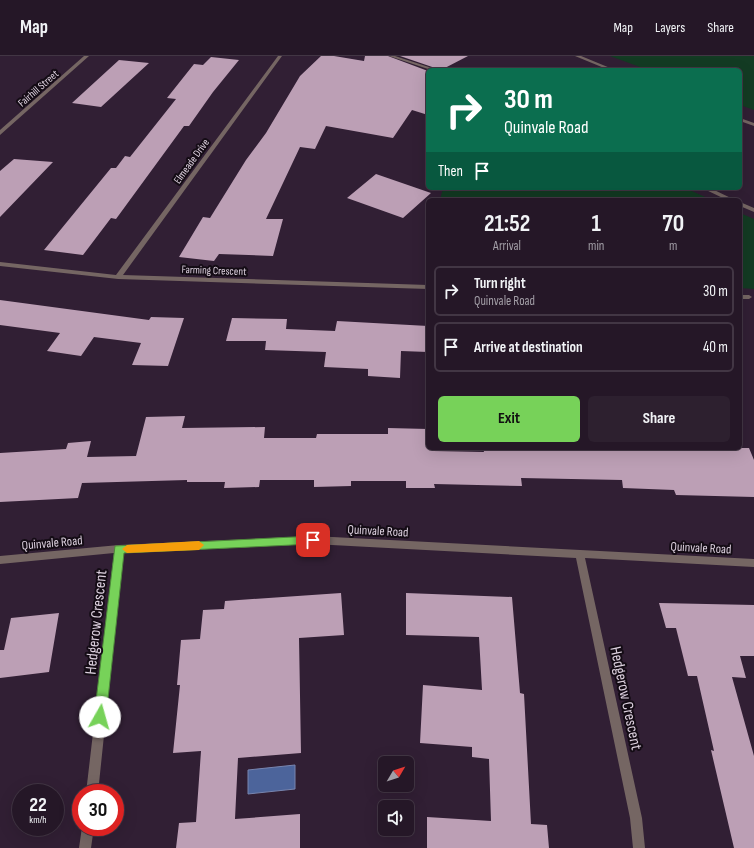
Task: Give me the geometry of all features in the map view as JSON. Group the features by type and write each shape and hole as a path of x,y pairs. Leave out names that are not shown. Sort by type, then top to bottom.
{"street":[{"name":"Fairhill Street","path":"0,133 87,56"},
{"name":"Elmeade Drive","path":"118,277 280,56"},
{"path":"391,56 430,68"},
{"path":"577,56 608,68"},
{"path":"742,120 754,124"},
{"path":"710,190 728,198"},
{"path":"742,205 754,210"},
{"name":"Farming Crescent","path":"0,264 118,277 426,287"},
{"path":"742,297 749,297"},
{"name":"Quinvale Road","path":"0,560 119,549 313,540 754,563"},
{"name":"Hedgerow Crescent","path":"93,784 119,549"},
{"name":"Hedgerow Crescent","path":"580,554 636,818 639,848"},
{"path":"85,848 87,836"}],"green space":[{"path":"610,56 754,56 754,110 742,106 742,68 643,68"},
{"path":"442,190 690,190 708,198 440,198"},
{"path":"742,214 754,219 754,289 742,288"}],"water":[{"path":"295,765 295,789 248,794 248,770"}],"building":[{"path":"321,56 334,56 364,61 365,56 388,56 426,70 426,114 412,110 393,138 326,126 315,149 300,147 266,219 283,219 273,256 219,254 214,261 179,257 203,217 210,218 246,160 266,133 300,76"},
{"path":"400,56 468,56 445,68 435,68"},
{"path":"211,57 239,60 213,92 189,126 184,126 116,219 111,218 83,255 44,250 111,168 116,168 125,156 130,157 176,99 167,98 194,64 203,65"},
{"path":"119,60 149,63 101,107 72,103"},
{"path":"14,159 53,162 0,217 0,171"},
{"path":"376,174 431,193 403,218 347,198"},
{"path":"0,300 149,320 151,317 184,318 168,366 132,365 141,343 94,337 81,356 47,351 60,333 0,325"},
{"path":"232,318 287,319 286,329 335,331 337,321 426,326 426,352 401,351 400,378 368,376 368,369 324,367 326,352 265,350 266,341 226,341"},
{"path":"185,416 182,428 265,427 264,438 316,438 317,434 388,434 388,428 426,429 426,450 433,451 742,450 742,448 749,448 754,460 754,497 676,495 674,490 623,488 622,480 521,478 522,486 434,484 435,488 406,488 406,481 351,481 351,486 314,487 314,480 260,480 259,487 224,488 225,482 187,482 187,480 82,483 78,498 0,502 0,453 66,449 68,443 91,441 87,457 136,456 146,417"},
{"path":"341,593 344,635 299,638 301,753 238,758 235,819 300,814 300,848 176,848 179,823 196,822 201,751 173,753 180,685 177,685 181,640 200,639 203,610 224,609 225,601"},
{"path":"406,593 512,597 520,693 524,694 531,824 547,825 549,848 427,848 427,817 491,821 489,759 472,757 472,747 420,743 423,685 482,690 479,637 406,635"},
{"path":"659,603 754,605 754,656 740,656 746,678 732,677 754,756 754,848 734,848 711,750 714,751 697,676 688,676 676,628 666,628"},
{"path":"59,613 49,672 0,678 0,650 4,650 11,618"}],"slow traffic":[{"path":"127,549 199,545"}],"route":[{"path":"100,717 119,549 313,540"}]}
